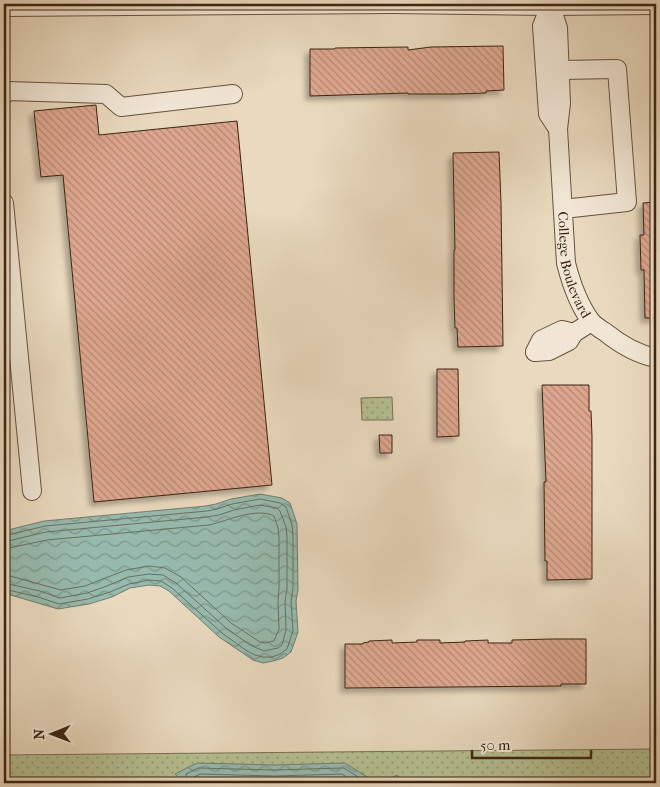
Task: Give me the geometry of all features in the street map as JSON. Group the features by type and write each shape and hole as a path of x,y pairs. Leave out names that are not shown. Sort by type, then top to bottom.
{"street":[{"path":"4,7 384,4 656,5"},
{"name":"College Boulevard","path":"550,5 558,28 562,103 558,129 566,263 570,278 591,322 623,346 646,356 656,358"},
{"name":"College Boulevard","path":"550,5 542,26 548,114 558,129"},
{"path":"560,70 617,69 627,202 563,209"},
{"path":"4,94 7,91 106,94 122,107 234,94"},
{"path":"4,203 32,491"},
{"path":"574,333 591,322"}],"green space":[{"path":"392,397 393,420 362,420 361,398"},
{"path":"656,749 656,783 4,783 4,755"}],"water":[{"path":"260,494 282,498 290,503 297,524 298,590 296,601 298,632 291,652 283,658 263,663 253,660 219,637 169,591 160,586 149,585 130,588 112,597 89,604 58,609 4,593 4,531 44,521 206,506"},
{"path":"197,763 274,765 345,763 369,778 390,779 397,775 403,783 185,783 175,774"}],"building":[{"path":"503,46 504,90 486,91 486,93 455,94 408,93 310,96 310,49 408,47 408,50 431,47"},
{"path":"96,105 99,135 237,121 272,485 94,502 63,175 41,177 34,111"},
{"path":"499,152 503,346 458,347 454,298 453,153"},
{"path":"656,202 656,318 645,318 644,270 641,270 640,235 644,235 643,203"},
{"path":"437,369 458,369 459,436 437,437"},
{"path":"542,385 589,385 589,411 591,411 592,436 592,579 547,580 544,482 546,482"},
{"path":"379,435 392,435 392,453 380,453"},
{"path":"586,639 586,684 561,684 561,686 345,688 345,644 363,644 369,641 392,640 392,643 417,642 417,640 440,640 440,643 488,640 488,643 512,643 512,640"}]}
